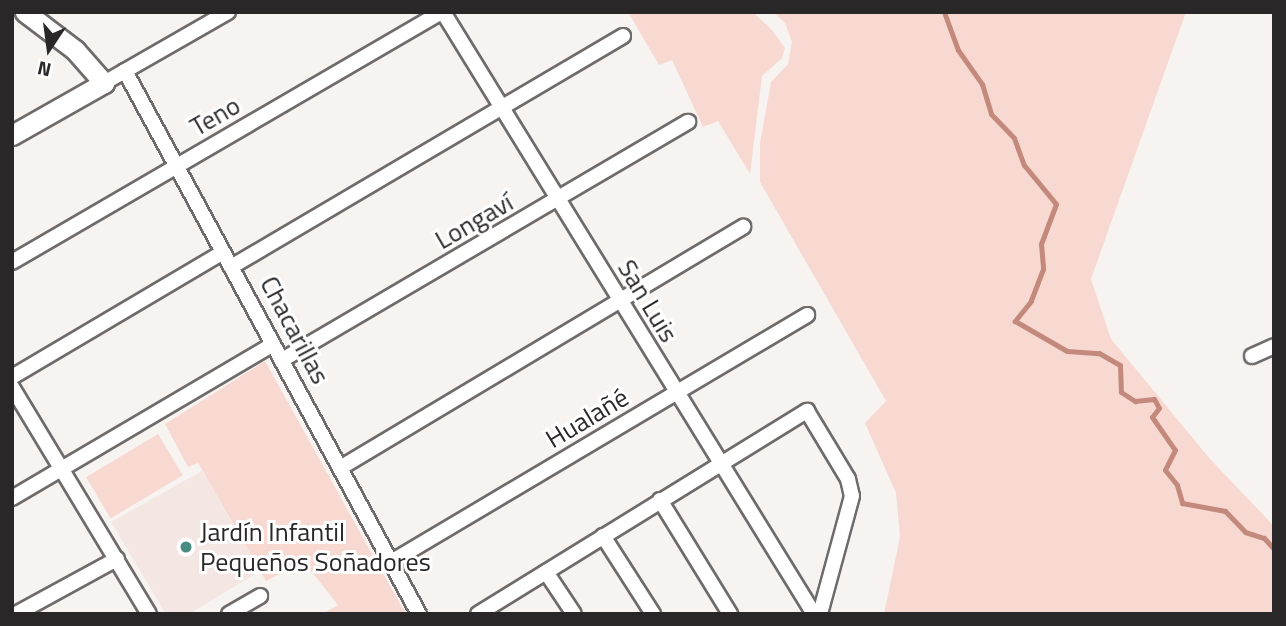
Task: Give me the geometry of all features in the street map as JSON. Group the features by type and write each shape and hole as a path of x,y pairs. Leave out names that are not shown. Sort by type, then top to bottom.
{"street":[{"path":"13,134 228,12"},
{"name":"San Luis","path":"442,12 814,614"},
{"name":"Teno","path":"12,262 442,12"},
{"path":"36,15 104,83"},
{"path":"231,267 623,36"},
{"name":"Chacarillas","path":"125,71 419,614"},
{"name":"Longaví","path":"282,360 558,201 688,121"},
{"path":"340,467 743,227"},
{"path":"12,377 223,252"},
{"name":"Hualañé","path":"391,562 807,315"},
{"path":"12,498 273,344"},
{"path":"1252,356 1274,346"},
{"path":"12,387 149,614"},
{"path":"488,611 660,500 807,411 848,479 852,496 820,614"},
{"path":"660,500 730,614"},
{"path":"603,536 653,614"},
{"path":"16,614 117,559"},
{"path":"546,572 574,614"},
{"path":"229,614 260,596"}],"shaded area":[{"path":"628,12 753,12 772,30 785,48 782,58 762,76 750,174 718,121 703,127 672,60 659,65"},
{"path":"773,12 1186,12 1091,279 1111,339 1210,459 1274,526 1274,614 884,614 900,537 896,493 865,423 886,401 760,182 760,143 771,82 788,64 792,42 785,23"},
{"path":"265,361 406,614 322,614 338,605 304,562 266,581 198,463 188,467 165,424"},
{"path":"158,434 183,475 111,518 86,477"},
{"name":"Jardín Infantil Pequeños Soñadores","path":"202,471 260,571 189,614 166,614 111,522"}],"waterway":[{"path":"944,12 958,50 982,84 991,114 1014,138 1024,165 1056,204 1041,244 1043,269 1031,301 1015,321 1067,351 1099,353 1120,365 1121,392 1135,401 1154,399 1159,408 1152,417 1175,450 1165,470 1177,485 1182,503 1225,511 1245,532 1264,538 1274,549"}],"place":[{"name":"Jardín Infantil Pequeños Soñadores","path":"186,547"}]}
